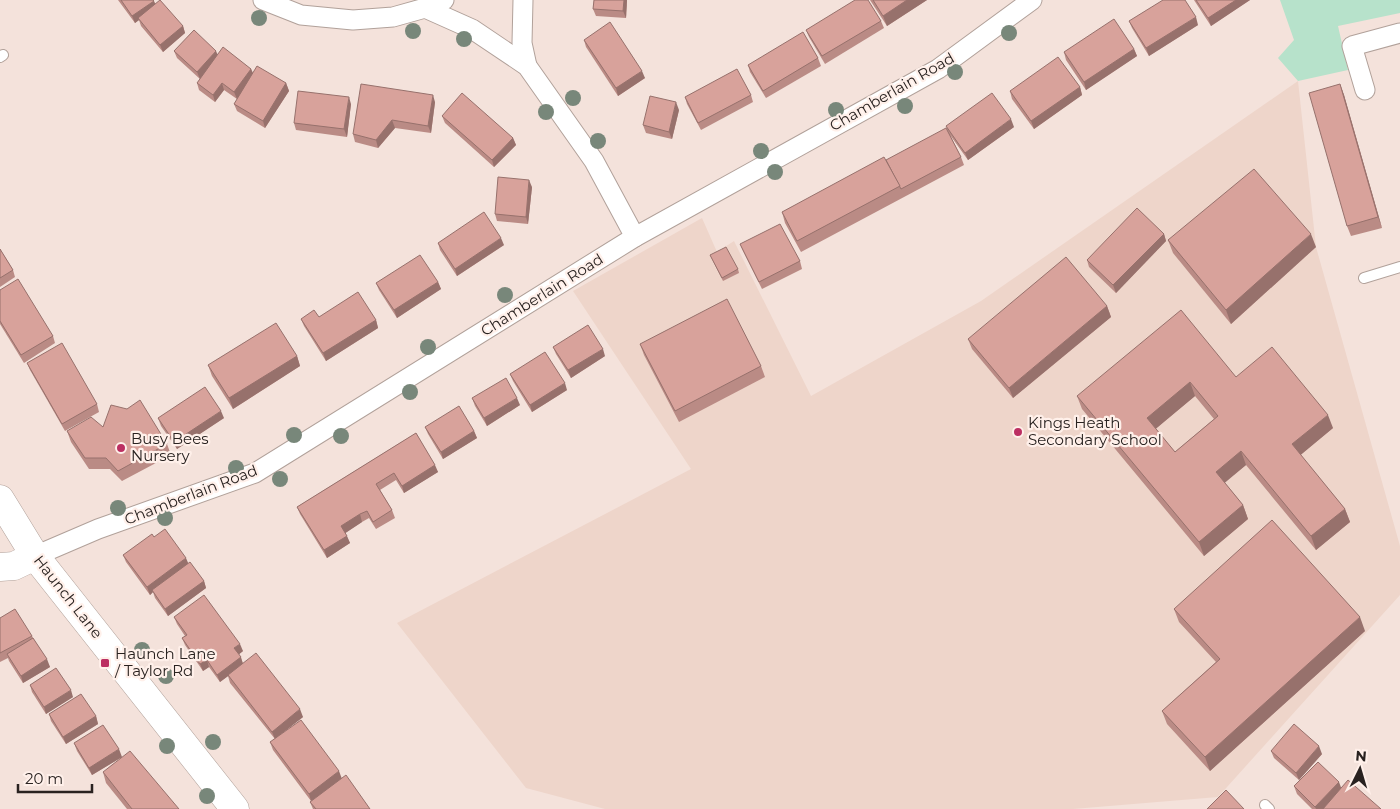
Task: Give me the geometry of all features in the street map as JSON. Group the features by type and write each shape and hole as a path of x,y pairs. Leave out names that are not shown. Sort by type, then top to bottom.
{"street":[{"path":"263,0 300,15 353,20 393,17 425,8 444,0"},
{"path":"523,0 522,42 527,66"},
{"name":"Chamberlain Road","path":"35,556 98,530 255,473 635,237 938,69 1032,0"},
{"path":"425,8 472,29 527,66 594,162 635,237"},
{"path":"1365,90 1352,46 1400,34"},
{"name":"Haunch Lane","path":"0,499 35,556 235,809"},
{"path":"0,567 14,566 35,556"}],"lane":[{"path":"1364,278 1400,267"}],"shaded area":[{"name":"Kings Heath Secondary School","path":"1298,81 1316,247 1400,546 1400,595 1218,797 1073,809 605,809 526,788 397,623 691,469 573,291 702,218 717,252 734,241 811,396 981,301"}],"green space":[{"path":"1280,0 1400,0 1400,13 1338,26 1348,70 1298,81 1278,58 1294,40"}],"building":[{"path":"121,0 153,0 154,1 132,16"},
{"path":"160,0 183,26 160,45 138,18"},
{"path":"594,0 624,0 623,11 593,9"},
{"path":"855,0 868,0 881,21 822,56 806,30"},
{"path":"873,0 907,0 883,16"},
{"path":"1163,0 1185,0 1196,17 1146,48 1129,21"},
{"path":"1196,0 1236,0 1208,18"},
{"path":"1114,19 1134,49 1084,82 1064,52"},
{"path":"610,22 642,71 616,88 584,40"},
{"path":"194,30 216,51 197,72 174,51"},
{"path":"803,32 818,58 763,91 748,65"},
{"path":"223,47 251,69 234,92 222,83 213,95 197,83"},
{"path":"1058,57 1080,87 1031,121 1010,91"},
{"path":"257,66 286,83 263,121 234,104"},
{"path":"737,69 751,95 698,123 685,97"},
{"path":"361,84 433,95 428,126 392,120 376,140 353,134"},
{"path":"1340,84 1378,217 1347,226 1309,93"},
{"path":"298,91 349,97 344,129 294,123"},
{"path":"462,93 513,138 492,160 442,116"},
{"path":"992,93 1011,119 965,153 946,126"},
{"path":"650,96 676,102 669,132 643,125"},
{"path":"946,128 961,157 901,189 886,160"},
{"path":"884,157 900,186 797,241 782,212"},
{"path":"1254,169 1311,234 1226,310 1168,240"},
{"path":"498,177 529,180 526,217 495,214"},
{"path":"1137,208 1164,234 1113,285 1087,260"},
{"path":"484,212 501,238 455,269 438,243"},
{"path":"780,224 800,261 759,282 740,244"},
{"path":"726,247 738,269 722,278 710,255"},
{"path":"0,249 13,270 0,278"},
{"path":"420,255 438,282 394,310 376,283"},
{"path":"1066,257 1107,306 1009,388 968,339"},
{"path":"18,279 53,336 21,355 0,321 0,290"},
{"path":"358,292 376,320 323,353 301,319 314,310 319,317"},
{"path":"727,299 761,366 675,411 640,344"},
{"path":"1181,310 1236,377 1272,347 1328,415 1292,444 1345,509 1311,536 1241,451 1216,472 1243,505 1199,542 1077,396","holes":["1190,382 1218,416 1175,452 1147,418"]},
{"path":"276,323 297,356 229,398 208,365"},
{"path":"588,325 603,349 568,370 553,347"},
{"path":"62,343 97,404 62,424 27,363"},
{"path":"545,352 565,383 530,405 510,374"},
{"path":"506,378 517,398 484,418 472,398"},
{"path":"205,387 221,411 174,442 158,418"},
{"name":"Busy Bees Nursery","path":"140,400 167,444 118,471 106,458 85,458 67,431 91,417 103,427 111,405 127,409"},
{"path":"459,406 474,431 441,452 425,427"},
{"path":"416,433 435,465 402,486 394,473 376,484 392,510 373,522 367,511 360,514 341,526 347,536 324,550 297,507"},
{"path":"1272,520 1360,617 1205,757 1162,711 1220,659 1174,609"},
{"path":"165,529 186,558 147,587 123,555 152,534 154,537"},
{"path":"190,562 204,581 165,609 152,590"},
{"path":"204,595 240,644 234,648 241,657 217,675 207,660 200,664 182,638 187,635 174,617"},
{"path":"15,609 32,636 0,653 0,618"},
{"path":"33,638 47,659 21,676 7,654"},
{"path":"256,653 300,709 272,732 228,675"},
{"path":"56,668 71,690 44,707 30,685"},
{"path":"81,694 96,716 63,737 49,714"},
{"path":"301,720 339,771 309,794 270,742"},
{"path":"1294,724 1319,746 1296,773 1271,751"},
{"path":"103,725 119,749 89,768 74,743"},
{"path":"130,751 179,809 132,809 103,772"},
{"path":"1318,762 1339,782 1315,807 1294,786"},
{"path":"346,775 370,809 316,809 310,802"},
{"path":"1348,780 1381,809 1323,809"},
{"path":"1226,790 1244,809 1207,809"}],"place":[{"name":"Kings Heath Secondary School","path":"1018,432"},
{"name":"Busy Bees Nursery","path":"121,448"},
{"name":"Haunch Lane / Taylor Rd","path":"105,663"}]}
